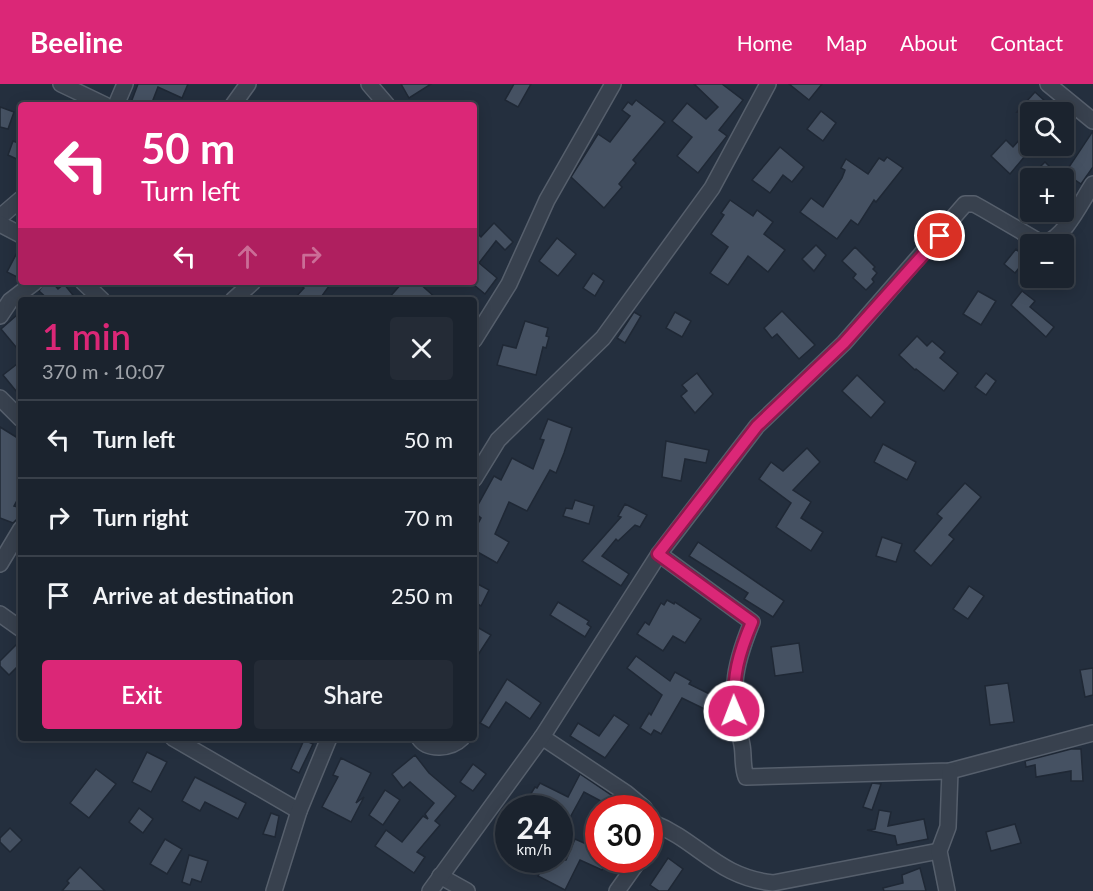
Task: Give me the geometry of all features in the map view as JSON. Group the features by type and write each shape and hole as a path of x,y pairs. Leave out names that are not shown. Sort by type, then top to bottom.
{"street":[{"path":"61,84 99,102"},
{"path":"117,102 125,84"},
{"path":"235,102 248,84"},
{"path":"369,84 384,102"},
{"path":"477,335 509,284 547,200 613,84"},
{"path":"477,474 498,440 603,338 712,188 768,84"},
{"path":"1048,84 1093,121"},
{"path":"430,891 542,737 658,554 757,426 844,343 965,204 974,204 1043,244 1052,242 1093,184"},
{"path":"0,217 18,202"},
{"path":"0,224 18,233"},
{"path":"0,316 10,302 31,285"},
{"path":"86,285 99,297"},
{"path":"236,297 250,285"},
{"path":"0,398 18,416"},
{"path":"0,564 6,541 18,531"},
{"path":"658,554 752,622 737,658 733,684 734,711 746,777 950,771 1093,734"},
{"path":"0,614 18,627"},
{"path":"542,737 628,795"},
{"path":"177,741 299,811"},
{"path":"274,891 299,811 328,741"},
{"path":"421,741 432,746 448,746 457,741"},
{"path":"947,891 939,851 948,827 950,771"},
{"path":"663,826 726,871 757,882 772,884 939,851"},
{"path":"663,832 668,829"},
{"path":"617,891 630,873"},
{"path":"440,876 467,891"}],"building":[{"path":"138,84 188,84 182,98 158,87 152,102 131,102"},
{"path":"401,84 431,84 409,98"},
{"path":"514,84 531,84 518,107 505,100"},
{"path":"694,84 722,84 743,100 719,130 727,136 698,173 677,156 692,137 672,121 687,103 706,119 718,107"},
{"path":"789,84 822,84 809,100"},
{"path":"1035,92 1046,102 1026,102"},
{"path":"636,100 665,122 633,160 636,163 619,184 622,187 604,208 571,177 598,134 610,142 630,116 622,110 628,102 632,105"},
{"path":"0,107 14,112 8,129 0,127"},
{"path":"821,111 836,123 823,141 807,129"},
{"path":"1093,131 1093,167 1081,184 1074,179 1074,168 1068,168"},
{"path":"1020,139 1020,156 1025,156 1010,174 991,156 1006,140 1013,147"},
{"path":"13,141 18,143 18,160 8,155"},
{"path":"780,147 804,167 792,182 783,175 770,193 752,180"},
{"path":"887,157 903,168 876,202 874,200 858,225 851,220 837,239 800,212 811,198 823,207 842,178 845,170 841,168 846,159 868,174 879,158 884,161"},
{"path":"1045,162 1051,168 1039,168"},
{"path":"730,200 753,216 757,210 773,222 764,234 785,250 768,272 748,256 728,285 710,273 728,247 711,234 724,215 721,213"},
{"path":"494,223 513,242 505,250 496,241 479,263 497,278 485,294 474,285 477,285 477,234 481,237"},
{"path":"557,238 576,254 558,276 539,261"},
{"path":"816,245 826,255 814,271 802,259"},
{"path":"855,247 875,267 873,269 877,273 872,279 874,282 866,290 853,278 856,274 842,261"},
{"path":"1016,249 1020,253 1020,267 1015,273 1004,264"},
{"path":"18,251 18,278 7,272"},
{"path":"593,273 604,281 595,296 583,288"},
{"path":"43,285 55,285 58,289 65,285 75,297 46,297 39,291"},
{"path":"300,285 330,285 321,297 296,297 304,288"},
{"path":"400,285 421,285 435,297 390,297"},
{"path":"978,291 996,301 981,325 963,314"},
{"path":"1022,291 1035,301 1030,307 1054,327 1046,337 1011,305"},
{"path":"782,311 815,345 799,359 777,334 772,338 764,328"},
{"path":"634,312 641,316 625,343 617,338"},
{"path":"675,312 691,321 682,337 666,328"},
{"path":"18,316 18,349 1,329"},
{"path":"525,321 548,328 546,336 549,337 546,348 543,347 536,375 497,365 503,345 516,348"},
{"path":"917,336 927,346 932,341 945,352 940,358 958,373 944,391 899,355"},
{"path":"18,363 18,393 3,375"},
{"path":"697,373 713,394 695,413 681,396 687,391 682,385"},
{"path":"986,373 996,381 986,395 975,387"},
{"path":"857,375 885,402 871,418 842,391"},
{"path":"548,419 572,428 556,473 550,470 527,511 509,502 495,534 509,542 497,563 477,552 477,525 481,518 477,515 477,507 494,476 501,480 512,458 533,469 544,440 540,439"},
{"path":"0,427 18,438 18,499 14,506 18,507 18,518 13,523 0,518"},
{"path":"666,441 709,450 706,463 685,459 681,481 662,477"},
{"path":"883,444 916,462 907,480 874,462"},
{"path":"807,448 820,462 793,490 811,502 801,518 823,532 811,551 776,527 791,503 759,479 771,462 783,471"},
{"path":"965,483 981,497 949,535 954,539 931,566 914,551 942,518 937,514"},
{"path":"575,500 594,506 589,524 563,516 566,508 572,509"},
{"path":"625,504 647,515 640,527 635,525 618,541 616,539 602,556 629,574 621,586 582,561 621,517 618,516"},
{"path":"882,537 902,544 896,562 876,556"},
{"path":"698,542 784,601 773,617 744,599 748,593 689,556"},
{"path":"477,584 489,590 481,606 477,604"},
{"path":"969,586 984,596 968,619 953,609"},
{"path":"667,600 674,604 675,602 701,619 685,643 673,636 663,651 637,634 645,622 649,625 661,603 664,605"},
{"path":"558,602 589,621 587,624 591,627 585,637 550,615"},
{"path":"477,627 491,635 477,656"},
{"path":"799,643 803,672 775,676 771,647"},
{"path":"16,645 18,647 18,666 9,675 0,666 0,661"},
{"path":"636,656 670,681 675,672 691,681 689,684 726,702 721,717 682,698 661,734 654,730 651,735 640,728 649,713 651,715 662,695 627,668"},
{"path":"1093,668 1093,695 1085,697 1080,670"},
{"path":"507,679 541,703 530,719 506,702 489,728 480,723"},
{"path":"1008,683 1014,722 990,725 985,686"},
{"path":"614,715 629,725 605,758 570,736 578,723 599,736"},
{"path":"304,741 313,744 299,773 291,769"},
{"path":"1071,749 1081,749 1083,781 1071,781 1071,771 1036,777 1035,765 1026,767 1025,761"},
{"path":"147,752 167,762 151,792 132,782"},
{"path":"415,755 429,773 456,796 435,821 440,825 417,852 425,857 414,873 375,846 386,830 402,842 423,816 428,819 425,814 434,803 410,782 403,788 392,774"},
{"path":"341,758 371,773 356,803 364,797 351,822 322,807 338,777 333,775"},
{"path":"473,764 486,774 473,791 460,782"},
{"path":"96,769 116,784 89,818 70,803"},
{"path":"580,774 611,795 590,795 584,792 573,812 573,795 569,795"},
{"path":"195,777 246,803 238,819 205,802 200,811 182,801"},
{"path":"540,783 564,795 530,795"},
{"path":"872,783 881,784 872,810 863,807"},
{"path":"385,790 400,800 383,825 369,815"},
{"path":"139,808 153,819 143,833 129,822"},
{"path":"879,810 891,812 888,826 924,819 928,839 897,845 895,836 867,830 875,829"},
{"path":"271,813 279,816 275,837 263,834"},
{"path":"1015,824 1021,843 991,851 986,832"},
{"path":"10,828 22,840 10,852 0,842 0,838"},
{"path":"165,839 182,849 167,874 150,864"},
{"path":"575,839 584,843 585,841 585,862 580,860 565,890 538,876 540,873 573,873 573,844"},
{"path":"189,855 208,861 201,882 192,879 190,885 182,882"},
{"path":"668,858 683,869 668,891 659,891 650,885 658,873 663,873 663,866"},
{"path":"80,867 105,891 62,891 69,883 67,881"},
{"path":"920,868 926,891 884,891 883,888 903,883 902,875"}],"route":[{"path":"734,711 733,684 737,658 752,622 658,554 757,426 844,343 940,236"}]}
